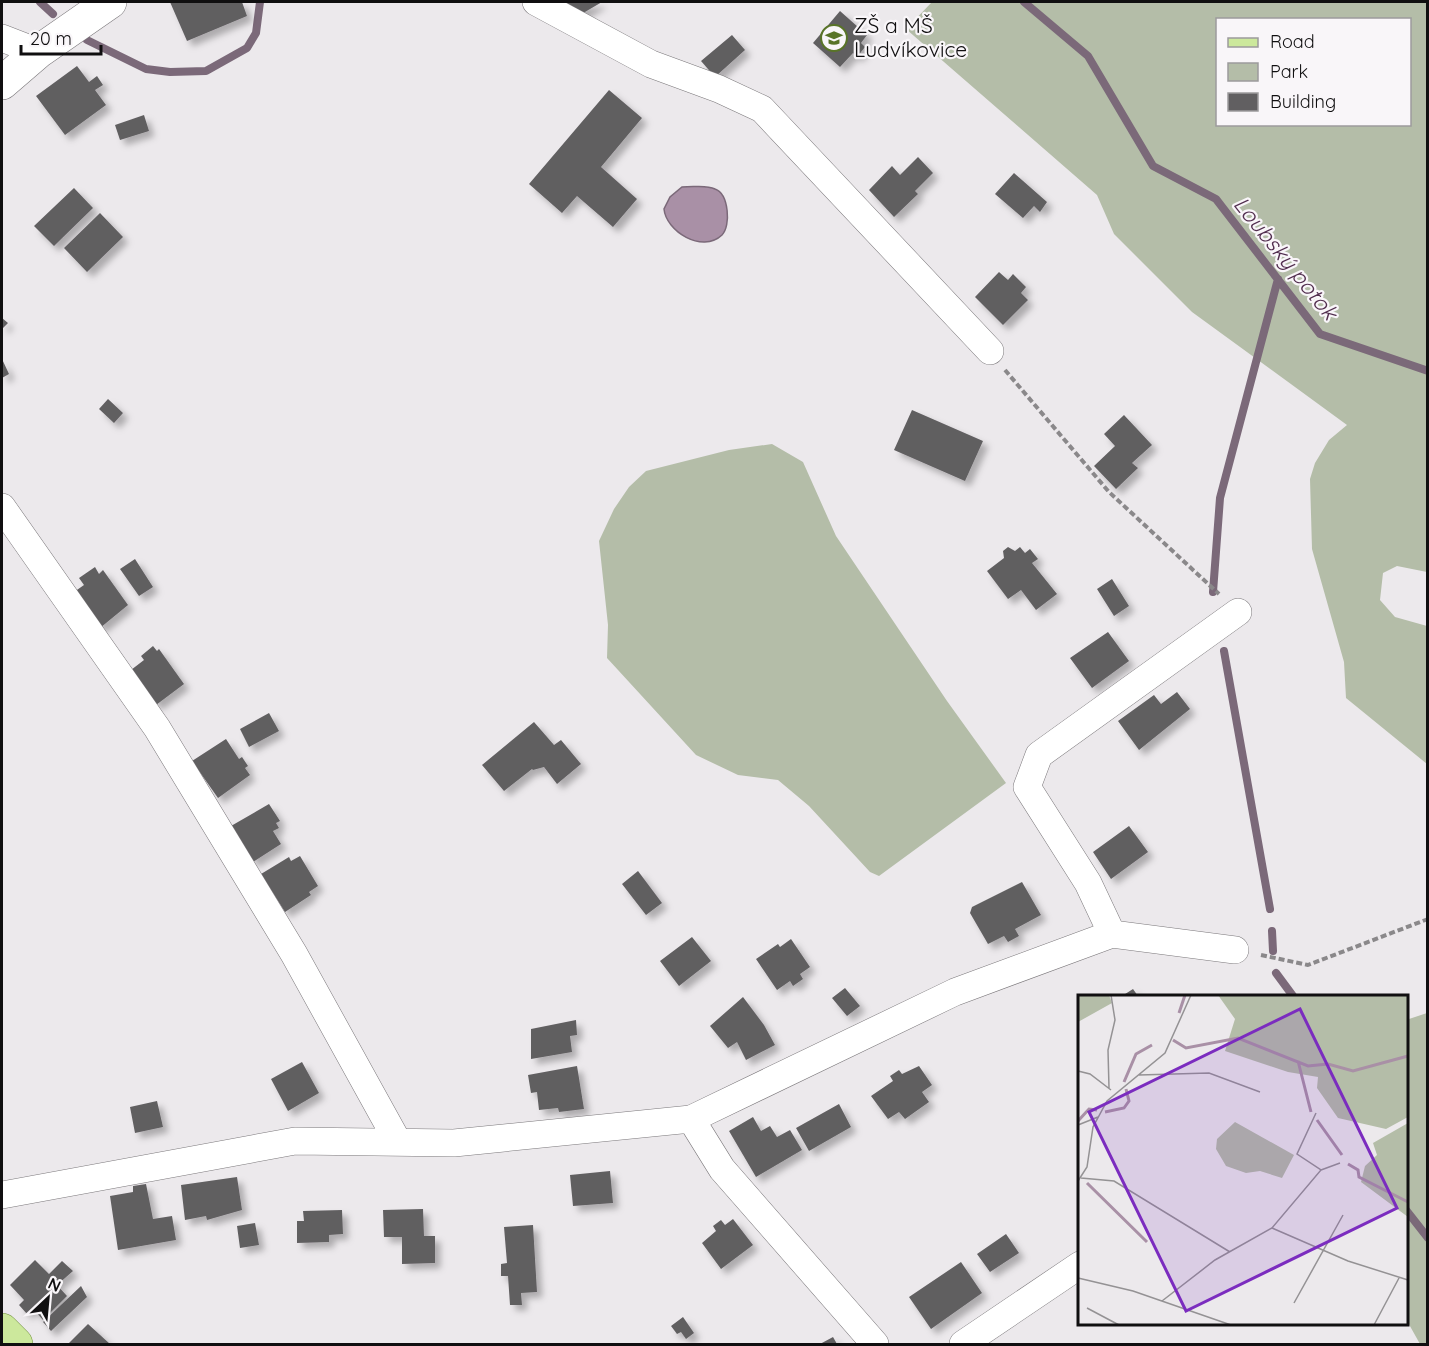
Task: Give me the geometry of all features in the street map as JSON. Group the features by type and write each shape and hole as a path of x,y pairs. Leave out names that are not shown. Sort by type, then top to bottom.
{"main road":[{"path":"2,1330 16,1344"}],"street":[{"path":"2,83 38,52 110,2"},
{"path":"536,2 651,64 719,88 762,109 990,351"},
{"path":"2,38 38,52"},
{"path":"2,507 157,728 294,954 398,1142"},
{"path":"1112,934 1088,883 1027,787 1040,755 1238,612"},
{"path":"2,1195 295,1141 454,1143 691,1119 955,992 1112,934 1235,950"},
{"path":"691,1119 722,1168 875,1344"},
{"path":"963,1344 1078,1266"}],"path":[{"path":"990,351 1109,492 1238,612"},
{"path":"1235,950 1308,965 1428,919"}],"green space":[{"path":"932,2 1427,2 1427,572 1397,566 1383,573 1380,600 1395,617 1427,626 1427,764 1346,698 1344,662 1312,549 1310,479 1315,463 1329,440 1347,425 1192,312 1114,234 1097,195 906,29"},
{"path":"772,444 803,462 836,536 947,701 1006,783 879,876 870,872 809,806 778,780 738,775 696,755 607,658 608,625 599,541 614,509 629,487 646,471 729,450"},
{"path":"1427,1013 1428,1344 1420,1344 1408,1323 1408,1019"}],"shaded area":[{"path":"682,187 708,187 720,192 727,210 727,225 722,235 705,242 695,241 678,232 671,225 664,209 670,197"}],"building":[{"path":"170,2 242,2 247,16 187,41"},
{"path":"562,2 602,2 573,19"},
{"path":"840,11 867,35 861,43 865,47 857,57 853,53 840,67 813,43"},
{"path":"732,35 745,50 715,77 701,61"},
{"path":"77,66 89,82 97,76 103,85 95,90 106,105 65,135 36,96"},
{"path":"609,90 642,118 601,167 637,199 613,227 577,196 562,213 529,184"},
{"path":"144,115 149,131 120,140 115,125"},
{"path":"918,157 933,173 915,191 918,194 894,217 869,190 892,166 900,175"},
{"path":"1014,173 1047,202 1040,212 1034,206 1023,218 995,194"},
{"path":"74,188 93,208 54,246 34,226"},
{"path":"100,213 123,237 87,272 64,248"},
{"path":"999,272 1008,280 1013,274 1026,287 1021,293 1028,300 1003,325 975,297"},
{"path":"2,318 8,323 2,329"},
{"path":"2,359 9,374 2,378"},
{"path":"108,399 123,413 114,423 99,409"},
{"path":"912,410 983,441 965,481 894,450"},
{"path":"1124,415 1152,445 1132,463 1138,468 1116,489 1094,466 1115,446 1104,434"},
{"path":"1008,547 1015,551 1020,547 1025,553 1030,549 1038,559 1032,563 1057,594 1036,610 1021,590 1008,599 987,571 1004,558 1003,551"},
{"path":"135,559 153,587 139,596 120,569"},
{"path":"95,567 99,574 103,570 128,605 100,628 74,592 84,585 79,578"},
{"path":"1112,579 1129,606 1114,616 1097,589"},
{"path":"1108,632 1129,661 1092,688 1070,658"},
{"path":"153,646 157,651 159,649 184,684 156,705 131,670 144,660 141,656"},
{"path":"1177,692 1190,709 1139,750 1118,721 1154,695 1161,704"},
{"path":"269,713 279,731 249,747 240,729"},
{"path":"534,722 554,745 561,740 581,764 557,784 544,767 532,769 504,791 482,765"},
{"path":"226,739 239,759 242,757 248,766 245,768 250,775 218,798 192,761"},
{"path":"269,804 280,821 276,823 279,828 273,831 281,844 253,862 231,826"},
{"path":"1129,826 1148,852 1111,879 1093,852"},
{"path":"300,856 318,886 309,892 311,895 285,912 261,874 289,857 291,861"},
{"path":"638,871 662,903 646,915 622,884"},
{"path":"1022,882 1041,915 1015,929 1019,936 1008,942 1004,936 988,944 970,913 972,907"},
{"path":"692,937 711,961 679,986 660,961"},
{"path":"791,939 810,967 800,974 803,979 793,986 790,981 777,990 756,959 778,944 780,947"},
{"path":"845,988 860,1006 847,1016 832,998"},
{"path":"1133,989 1137,995 1124,995"},
{"path":"743,997 764,1025 775,1045 746,1060 737,1042 728,1048 710,1026"},
{"path":"576,1020 577,1035 570,1036 572,1052 531,1059 531,1029"},
{"path":"302,1062 319,1093 288,1111 271,1079"},
{"path":"577,1066 584,1109 559,1112 558,1108 539,1110 537,1092 531,1093 528,1075"},
{"path":"919,1066 932,1085 922,1092 929,1102 905,1119 899,1112 888,1119 871,1096 893,1081 890,1076 899,1070 902,1074"},
{"path":"157,1101 163,1127 135,1133 130,1107"},
{"path":"839,1104 851,1127 809,1151 796,1128"},
{"path":"753,1117 761,1131 770,1126 777,1137 790,1130 802,1150 756,1177 729,1131"},
{"path":"610,1171 613,1203 573,1206 570,1175"},
{"path":"237,1177 242,1210 207,1220 206,1216 185,1220 181,1185"},
{"path":"146,1184 153,1219 172,1216 176,1240 118,1250 110,1196 133,1192 133,1186"},
{"path":"423,1209 424,1236 435,1236 435,1263 402,1264 402,1237 384,1237 383,1210"},
{"path":"342,1210 343,1234 329,1235 329,1242 297,1243 297,1221 304,1221 303,1211"},
{"path":"733,1219 753,1245 721,1269 702,1243 716,1231 713,1226 721,1220 725,1225"},
{"path":"255,1223 259,1245 240,1248 237,1226"},
{"path":"533,1225 537,1292 521,1293 522,1305 510,1305 508,1276 501,1276 501,1264 507,1263 504,1227"},
{"path":"1006,1234 1019,1253 990,1272 977,1254"},
{"path":"35,1260 49,1274 62,1261 73,1271 57,1285 67,1296 43,1320 33,1309 27,1314 19,1305 24,1300 10,1285"},
{"path":"961,1262 982,1293 931,1329 909,1297"},
{"path":"81,1286 87,1297 51,1331 43,1322"},
{"path":"683,1317 694,1333 686,1339 681,1332 677,1334 671,1326"},
{"path":"88,1324 110,1344 68,1344"},
{"path":"833,1337 837,1344 820,1344"}],"waterway":[{"name":"Loubský potok","path":"40,2 53,14"},
{"name":"Loubský potok","path":"87,40 146,69 170,72 206,71 247,48 256,33 260,2"},
{"name":"Loubský potok","path":"1024,2 1088,56 1153,166 1216,199 1320,334 1428,371"},
{"path":"1213,592 1220,498 1278,279"},
{"path":"1224,651 1270,909"},
{"path":"1272,931 1273,951"},
{"path":"1276,973 1292,995"},
{"path":"1408,1213 1428,1238"}],"place":[{"name":"ZŠ a MŠ Ludvíkovice","path":"834,38"}]}
